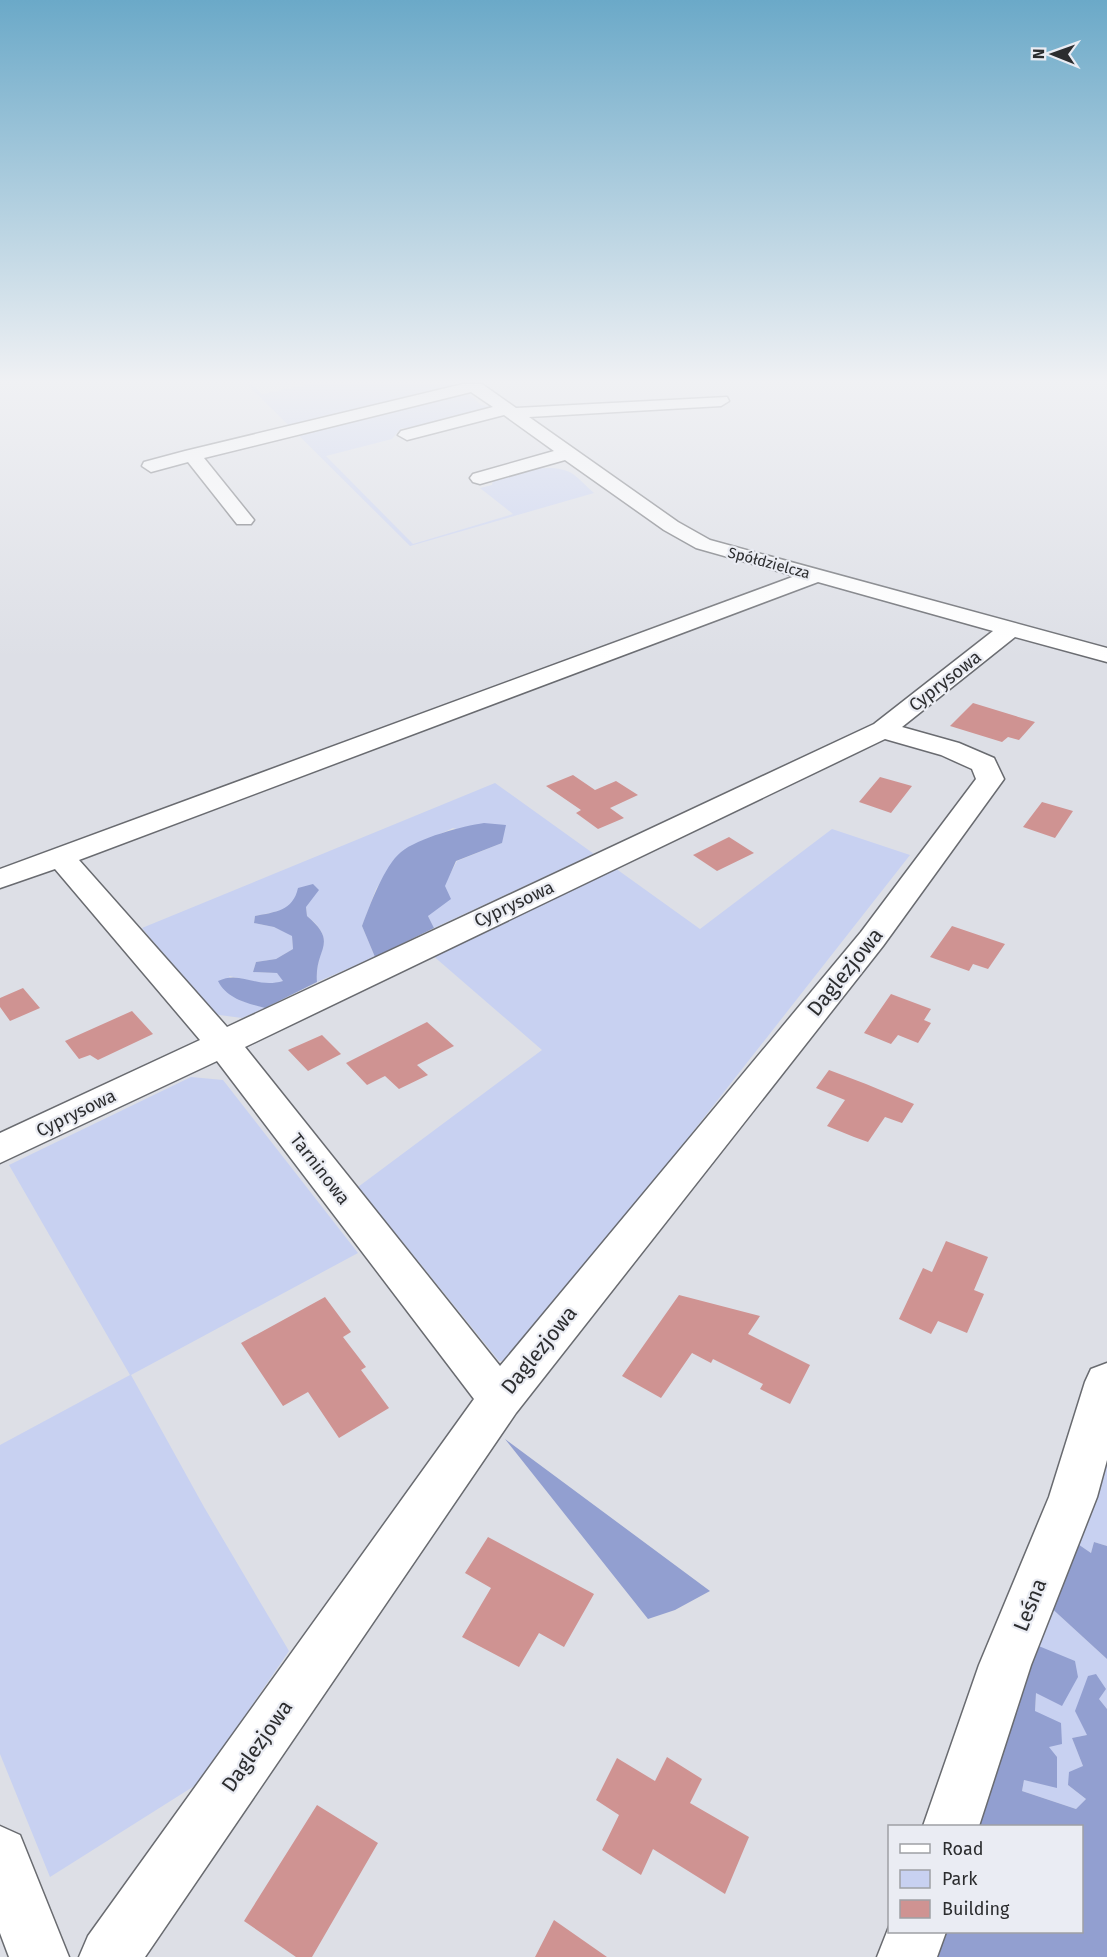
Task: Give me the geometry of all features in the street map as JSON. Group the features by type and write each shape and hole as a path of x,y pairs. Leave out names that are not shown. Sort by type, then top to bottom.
{"street":[{"path":"208,475 243,520"},
{"path":"480,478 489,475"},
{"name":"Spółdzielcza","path":"600,475 671,526 717,549 1107,656"},
{"path":"0,879 815,576"},
{"name":"Cyprysowa","path":"0,1149 883,730 1011,629"},
{"name":"Daglezjowa","path":"109,1957 500,1399 872,939 990,779 984,764 950,749 883,730"},
{"name":"Tarninowa","path":"61,857 222,1043 500,1399"},
{"name":"Leśna","path":"952,1825 1005,1665 1073,1497 1107,1382"},
{"path":"0,1855 39,1957"},
{"path":"907,1957 916,1933"}],"green space":[{"path":"339,475 345,475 413,544 513,514 480,488 492,485 493,478 503,475 574,475 594,493 410,546"},
{"path":"495,783 594,854 434,928 428,916 457,861 502,843 453,828 401,852 376,889 362,926 375,957 317,982 317,971 323,946 322,932 307,916 306,907 296,900 284,910 255,916 254,923 274,927 292,935 293,949 276,959 256,962 253,972 277,973 284,981 269,985 229,976 239,1000 265,1008 242,1018 212,1014 142,928"},
{"path":"832,829 910,855 513,1361 499,1361 358,1187 542,1050 431,954 615,868 700,929"},
{"path":"191,1077 223,1080 358,1253 131,1375 204,1507 289,1651 199,1783 50,1877 0,1754 0,1445 130,1375 9,1165"},
{"path":"1107,1433 1107,1546 1094,1542 1091,1553 1072,1540"},
{"path":"1047,1604 1107,1659 1107,1709 1099,1699 1096,1675 1088,1735 1072,1738 1083,1766 1068,1785 1086,1799 1076,1809 1022,1791 1024,1780 1057,1787 1048,1747 1035,1711 1036,1692 1029,1642"}],"shaded area":[{"path":"484,823 506,825 502,843 456,861 445,886 451,899 428,916 434,928 375,957 362,926 378,886 395,858 409,847 429,837"},
{"path":"313,884 319,890 306,907 307,916 317,925 324,940 317,971 317,982 265,1008 232,996 218,981 234,977 265,983 283,981 277,973 253,972 256,962 276,959 293,949 292,936 274,927 254,923 255,916 282,909 292,902 298,888"},
{"path":"505,1439 710,1591 675,1610 648,1619"},
{"path":"1072,1540 1091,1553 1094,1542 1107,1546 1107,1659 1047,1604"},
{"path":"1029,1642 1075,1661 1078,1677 1062,1706 1036,1693 1035,1711 1061,1723 1062,1744 1049,1747 1057,1757 1057,1788 1024,1780 1022,1791 1076,1809 1086,1799 1068,1785 1069,1772 1083,1766 1072,1738 1087,1735 1075,1711 1088,1676 1096,1674 1106,1689 1099,1699 1107,1709 1107,1957 937,1957 945,1933 1083,1933 1083,1825 975,1825"}],"building":[{"path":"973,703 1035,722 1019,740 1008,737 1002,742 950,726"},
{"path":"573,775 595,790 616,781 638,795 610,808 624,818 598,829 576,813 581,810 546,786"},
{"path":"880,777 912,786 891,813 859,802"},
{"path":"1042,802 1073,811 1055,838 1023,827"},
{"path":"729,837 754,853 717,871 693,855"},
{"path":"952,926 1005,944 988,969 973,964 969,971 930,957"},
{"path":"23,988 40,1008 10,1021 0,1007 0,998"},
{"path":"891,994 931,1009 924,1020 931,1023 918,1043 898,1035 891,1044 864,1033"},
{"path":"132,1011 153,1034 98,1060 90,1055 79,1059 65,1041"},
{"path":"427,1022 454,1046 417,1065 428,1075 399,1089 385,1076 367,1085 346,1063"},
{"path":"322,1035 341,1054 308,1071 288,1050"},
{"path":"829,1070 914,1104 902,1123 885,1117 868,1142 854,1137 827,1126 845,1100 816,1088"},
{"path":"946,1241 988,1257 974,1290 984,1294 967,1333 938,1321 931,1334 899,1319 923,1268 932,1272"},
{"path":"679,1295 760,1316 748,1334 810,1365 790,1404 760,1389 763,1384 713,1359 711,1363 692,1353 661,1398 622,1376"},
{"path":"325,1297 351,1332 343,1337 366,1367 361,1370 389,1408 339,1438 308,1392 283,1406 241,1343"},
{"path":"488,1537 594,1594 564,1647 539,1633 519,1667 462,1637 491,1588 465,1573"},
{"path":"667,1757 702,1779 690,1803 749,1837 725,1894 653,1849 641,1875 602,1850 619,1815 596,1800 617,1758 655,1781"},
{"path":"317,1805 378,1843 312,1957 296,1957 244,1921"},
{"path":"554,1920 607,1957 535,1957"}]}
